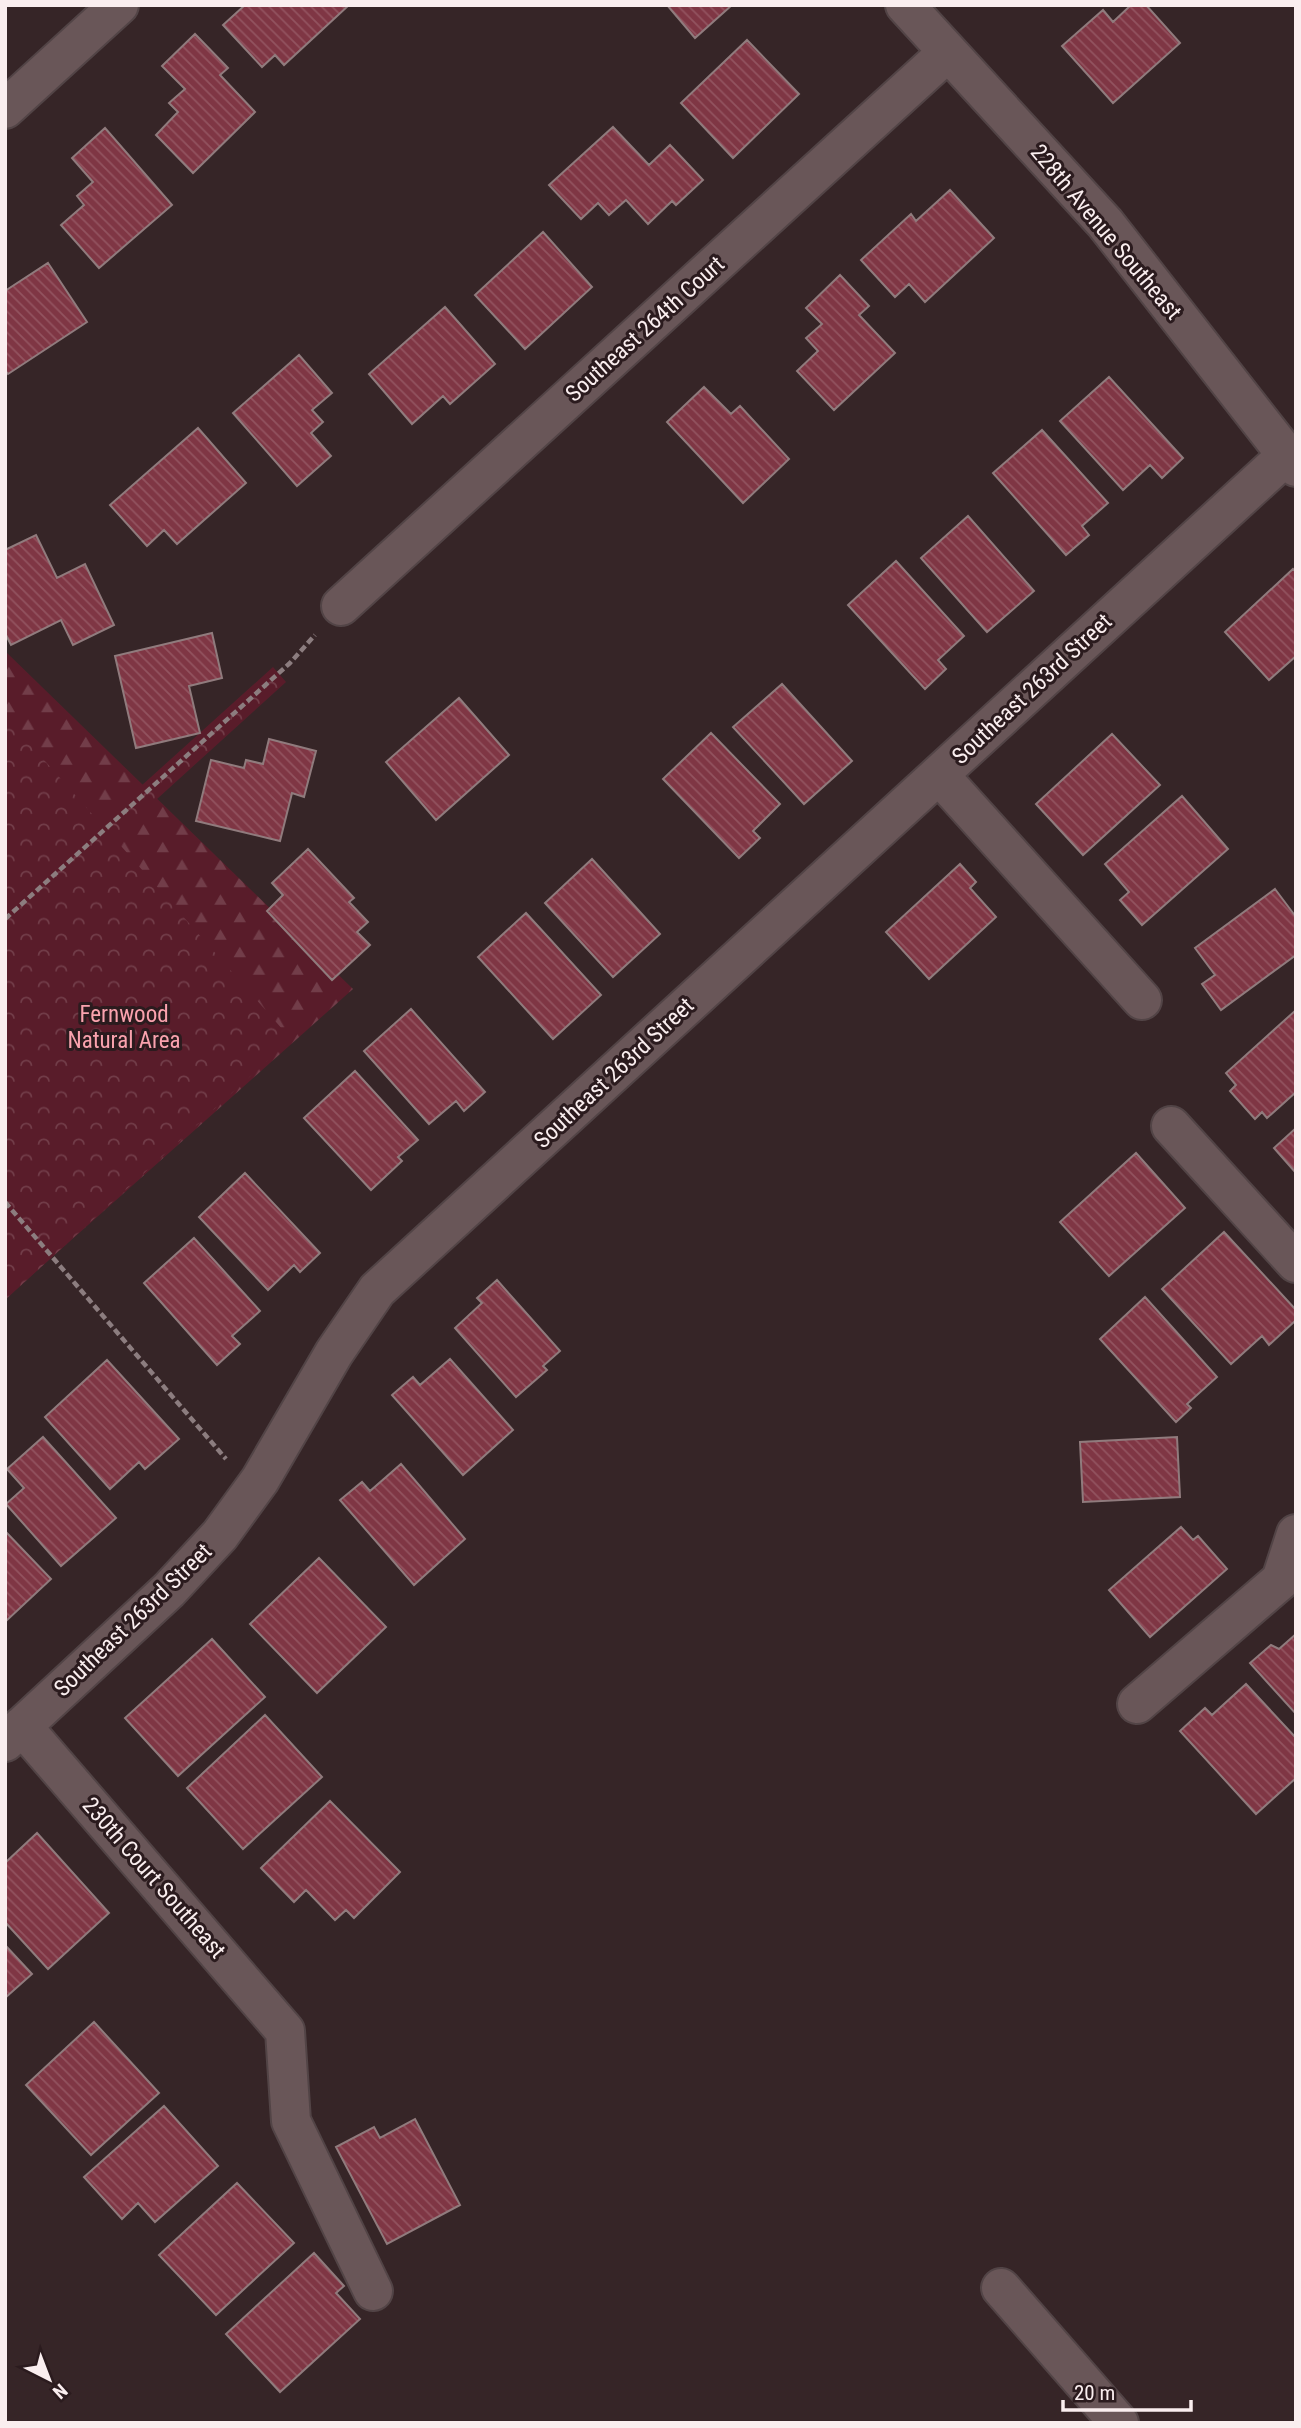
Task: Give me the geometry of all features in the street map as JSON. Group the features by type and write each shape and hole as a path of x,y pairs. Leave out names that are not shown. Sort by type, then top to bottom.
{"street":[{"path":"5,109 119,5"},
{"name":"228th Avenue Southeast","path":"905,5 1105,223 1291,462"},
{"name":"Southeast 264th Court","path":"341,606 948,52"},
{"name":"Southeast 263rd Street","path":"14,1734 169,1590 220,1535 253,1490 334,1353 377,1290 939,775 1291,462"},
{"path":"939,775 1142,1000"},
{"path":"1171,1126 1296,1264"},
{"path":"1137,1704 1281,1580 1296,1534"},
{"name":"230th Court Southeast","path":"14,1734 285,2031 291,2121 373,2291"},
{"path":"1001,2288 1118,2423"}],"path":[{"path":"5,919 290,663 341,606"},
{"path":"5,1202 253,1490"}],"green space":[{"name":"Fernwood Natural Area","path":"5,651 353,989 5,1299"},
{"name":"Fernwood Natural Area","path":"273,667 286,682 114,838 291,1039 5,1300 5,716 100,823"}],"building":[{"path":"245,5 349,5 284,65 275,55 262,67 223,25"},
{"path":"667,5 732,5 695,38"},
{"path":"1131,5 1146,5 1180,43 1113,103 1062,46 1103,10 1113,22"},
{"path":"195,34 228,68 220,75 255,112 193,173 156,135 178,112 169,103 185,89 162,66"},
{"path":"747,40 799,94 733,158 681,103"},
{"path":"613,127 649,165 670,145 703,180 676,205 672,201 648,224 626,200 609,215 598,203 581,219 549,185"},
{"path":"105,128 172,205 99,268 61,225 84,205 77,196 93,182 72,158"},
{"path":"950,190 994,238 925,302 909,284 895,297 861,260 911,214 916,221"},
{"path":"543,232 592,287 525,349 475,295"},
{"path":"48,263 87,322 8,374 5,370 5,291"},
{"path":"840,275 869,306 859,315 895,353 834,410 797,371 818,351 806,338 822,324 806,308"},
{"path":"445,307 495,364 450,404 443,396 412,424 369,374"},
{"path":"299,355 332,393 312,410 323,422 311,433 331,456 297,486 233,413"},
{"path":"1109,377 1183,458 1162,478 1150,465 1123,490 1060,421"},
{"path":"704,387 731,414 740,406 789,459 743,503 667,422"},
{"path":"198,428 246,483 177,544 164,530 147,546 110,505"},
{"path":"1042,430 1108,503 1082,526 1089,535 1066,555 993,473"},
{"path":"968,516 1034,591 987,632 921,558"},
{"path":"36,535 57,578 85,564 114,625 73,645 61,620 11,645 5,633 5,550"},
{"path":"896,561 964,636 938,660 946,669 925,689 848,605"},
{"path":"1293,569 1296,572 1296,656 1269,680 1225,632"},
{"path":"212,633 222,678 189,686 200,733 136,748 115,656"},
{"path":"782,684 852,761 804,804 733,727"},
{"path":"459,698 509,755 436,820 386,762"},
{"path":"711,733 780,804 753,831 760,838 739,858 663,779"},
{"path":"1112,734 1160,785 1083,855 1036,804"},
{"path":"269,739 316,751 304,797 292,793 280,841 196,821 211,760 244,768 246,760 263,764"},
{"path":"1182,796 1228,849 1142,925 1120,900 1129,892 1105,864"},
{"path":"308,849 354,898 349,902 368,922 357,932 370,945 332,980 267,911 283,895 272,883"},
{"path":"592,859 660,934 613,977 545,903"},
{"path":"960,864 976,882 970,888 996,917 929,979 886,932"},
{"path":"1275,889 1296,917 1296,955 1221,1010 1202,984 1215,975 1195,948"},
{"path":"526,913 601,995 553,1039 478,957"},
{"path":"411,1009 485,1092 464,1111 456,1101 429,1124 364,1051"},
{"path":"1296,1010 1296,1092 1267,1118 1262,1112 1255,1119 1230,1091 1236,1085 1226,1073"},
{"path":"355,1071 418,1140 398,1157 402,1161 371,1190 304,1118"},
{"path":"1296,1128 1296,1173 1274,1148"},
{"path":"1136,1153 1185,1208 1109,1276 1060,1222"},
{"path":"245,1173 320,1253 300,1272 294,1265 268,1290 199,1217"},
{"path":"1224,1232 1296,1310 1296,1320 1269,1345 1262,1336 1231,1364 1162,1289"},
{"path":"194,1238 260,1311 232,1336 240,1344 217,1365 144,1283"},
{"path":"497,1280 560,1351 543,1366 547,1370 516,1397 455,1328 482,1303 477,1298"},
{"path":"1145,1297 1217,1377 1187,1404 1191,1408 1176,1422 1100,1339"},
{"path":"450,1359 513,1430 463,1475 392,1395 413,1377 420,1385"},
{"path":"107,1360 179,1439 145,1469 139,1462 110,1489 45,1417"},
{"path":"43,1437 116,1518 61,1566 6,1504 24,1488 7,1469"},
{"path":"1177,1437 1180,1497 1083,1502 1080,1442"},
{"path":"401,1464 465,1539 414,1585 340,1500 362,1482 370,1491"},
{"path":"1181,1527 1193,1540 1198,1536 1227,1569 1150,1637 1109,1590"},
{"path":"5,1531 51,1579 5,1622"},
{"path":"319,1558 386,1627 317,1693 250,1624"},
{"path":"1296,1634 1296,1714 1250,1663 1271,1645 1279,1649"},
{"path":"212,1639 265,1697 178,1776 125,1718"},
{"path":"1246,1684 1296,1738 1296,1778 1256,1814 1180,1731 1205,1708 1212,1715"},
{"path":"265,1715 322,1777 243,1849 187,1788"},
{"path":"330,1801 400,1872 354,1918 346,1910 335,1920 306,1890 294,1902 261,1868"},
{"path":"37,1833 109,1913 48,1969 5,1922 5,1863"},
{"path":"5,1945 32,1974 5,1998"},
{"path":"94,2022 159,2093 91,2155 26,2085"},
{"path":"164,2106 218,2166 155,2222 138,2203 122,2219 84,2177"},
{"path":"415,2119 460,2205 387,2244 336,2147 374,2127 380,2138"},
{"path":"237,2183 294,2243 216,2315 159,2255"},
{"path":"314,2253 344,2286 336,2293 360,2319 280,2392 226,2334"}]}
